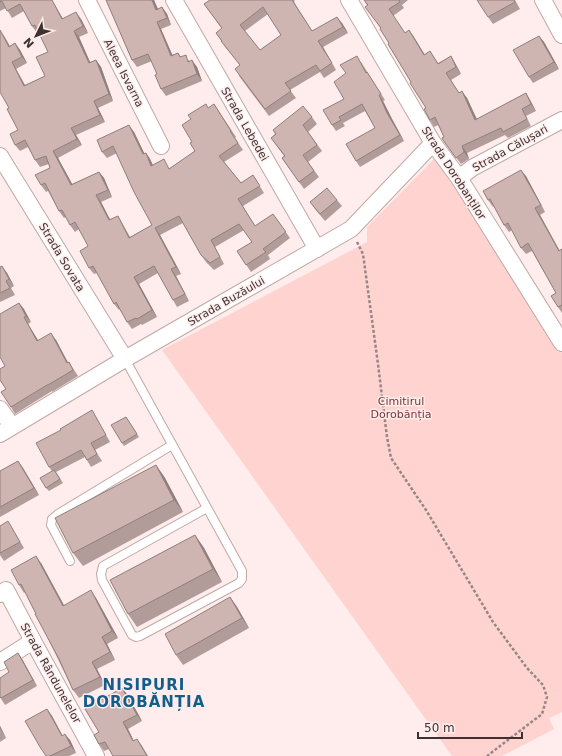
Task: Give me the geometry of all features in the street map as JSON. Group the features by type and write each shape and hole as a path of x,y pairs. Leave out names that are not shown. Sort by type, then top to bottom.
{"street":[{"name":"Aleea Isvarna","path":"87,0 160,146"},
{"name":"Strada Lebedei","path":"174,0 317,249"},
{"name":"Strada Dorobanților","path":"349,0 433,143 459,178 557,324 562,343"},
{"path":"545,1 562,35"},
{"name":"Strada Călușari","path":"459,178 472,168 562,120"},
{"name":"Strada Buzăului","path":"6,430 124,359 351,229 433,143"},
{"name":"Strada Sovata","path":"0,156 124,359"},
{"path":"0,409 6,430"},
{"name":"Strada Rândunelelor","path":"3,592 33,641 96,756"},
{"path":"0,662 33,641"}],"lane":[{"path":"124,359 172,445 207,508 242,571 242,579 240,583 140,636 136,637 132,635 102,580 101,574 103,566 207,508"},
{"path":"70,561 51,526 52,520 58,514 172,445"}],"path":[{"path":"351,229 363,254 391,458 426,510 493,622 527,668 544,685 548,697 542,714 487,756"}],"green space":[{"name":"Cimitirul Dorobănția","path":"435,158 562,353 562,712 549,718 554,729 502,756 452,756 162,350 367,242 367,227"}],"building":[{"path":"0,0 52,0 62,19 76,12 83,26 74,31 89,63 96,60 109,94 94,101 100,115 71,128 77,139 53,151 71,185 99,172 108,190 96,195 109,220 118,216 129,238 152,225 134,192 113,146 102,152 97,140 129,125 143,154 146,153 151,166 164,159 169,169 195,151 190,143 192,142 182,125 191,119 188,115 206,104 208,108 214,104 238,143 219,156 241,183 253,175 260,186 238,199 255,226 273,214 286,232 263,249 266,252 246,265 237,251 252,242 239,224 211,240 220,257 210,263 201,255 179,216 155,228 176,267 171,269 185,294 173,300 154,266 134,277 152,310 137,319 136,318 127,322 116,302 114,304 93,266 89,268 80,251 88,246 75,222 70,225 62,210 59,211 45,183 41,185 35,175 50,168 46,156 35,160 25,140 15,145 10,134 18,130 7,109 9,108 0,92 0,30 9,47 15,43 22,57 12,62 24,86 45,76 36,57 48,52 35,25 32,26 20,4 7,11"},
{"path":"106,0 152,0 156,10 162,7 167,18 157,22 171,56 178,53 180,57 186,55 188,62 192,60 197,74 161,89 155,75 157,74 148,54 132,60"},
{"path":"210,0 292,0 312,31 337,17 343,27 318,41 332,63 320,71 316,65 285,83 291,91 265,109 235,69 240,65 216,33 222,28 204,4","holes":["263,7 281,35 260,50 240,25"]},
{"path":"364,0 399,0 400,2 389,9 405,33 409,30 424,55 430,51 438,64 451,56 456,67 446,73 459,93 462,91 475,120 526,93 531,104 522,109 527,119 503,132 501,128 462,146 464,152 456,158 443,140 442,138 444,137 435,117 430,120 424,109 426,108 388,44 389,43 380,29 381,28 365,7 368,5"},
{"path":"477,0 514,0 515,2 488,17"},
{"path":"539,36 554,62 529,77 513,50"},
{"path":"357,56 366,73 367,72 381,94 379,95 387,113 400,135 356,161 346,144 375,128 362,104 339,117 341,120 332,125 323,110 344,99 334,82 346,73 340,65"},
{"path":"303,106 312,117 303,125 317,145 303,155 314,171 299,182 282,158 285,156 271,138 276,134 273,130"},
{"path":"521,170 541,205 535,208 559,251 562,249 562,305 558,307 551,296 556,293 528,243 521,248 508,223 504,225 490,199 488,200 483,191"},
{"path":"327,188 337,200 320,214 310,202"},
{"path":"2,266 9,279 6,281 10,288 0,293 0,267"},
{"path":"19,303 26,316 24,317 37,341 51,333 67,363 69,362 73,370 11,407 1,392 6,389 0,380 0,369 5,366 0,357 0,314"},
{"path":"92,410 106,435 91,443 97,454 87,460 81,450 49,467 36,443 61,430 60,429"},
{"path":"126,417 137,434 122,443 111,425"},
{"path":"18,461 34,488 0,507 0,471"},
{"path":"156,465 174,500 73,553 55,518"},
{"path":"54,470 60,479 46,488 40,478"},
{"path":"8,521 20,542 0,553 0,526"},
{"path":"195,535 213,569 128,614 110,580"},
{"path":"36,556 63,606 91,590 112,631 102,637 110,652 92,662 100,677 73,690 21,584 19,585 11,570"},
{"path":"230,597 242,618 176,655 165,634"},
{"path":"18,653 33,680 1,698 0,678 9,672 4,662"},
{"path":"122,688 137,715 123,722 133,741 137,739 147,756 113,756 105,742 99,744 94,735 99,732 85,709"},
{"path":"47,709 62,736 65,734 71,746 50,756 46,756 25,721"}],"district":[{"name":"NISIPURI DOROBĂNȚIA","path":"144,694"}]}
